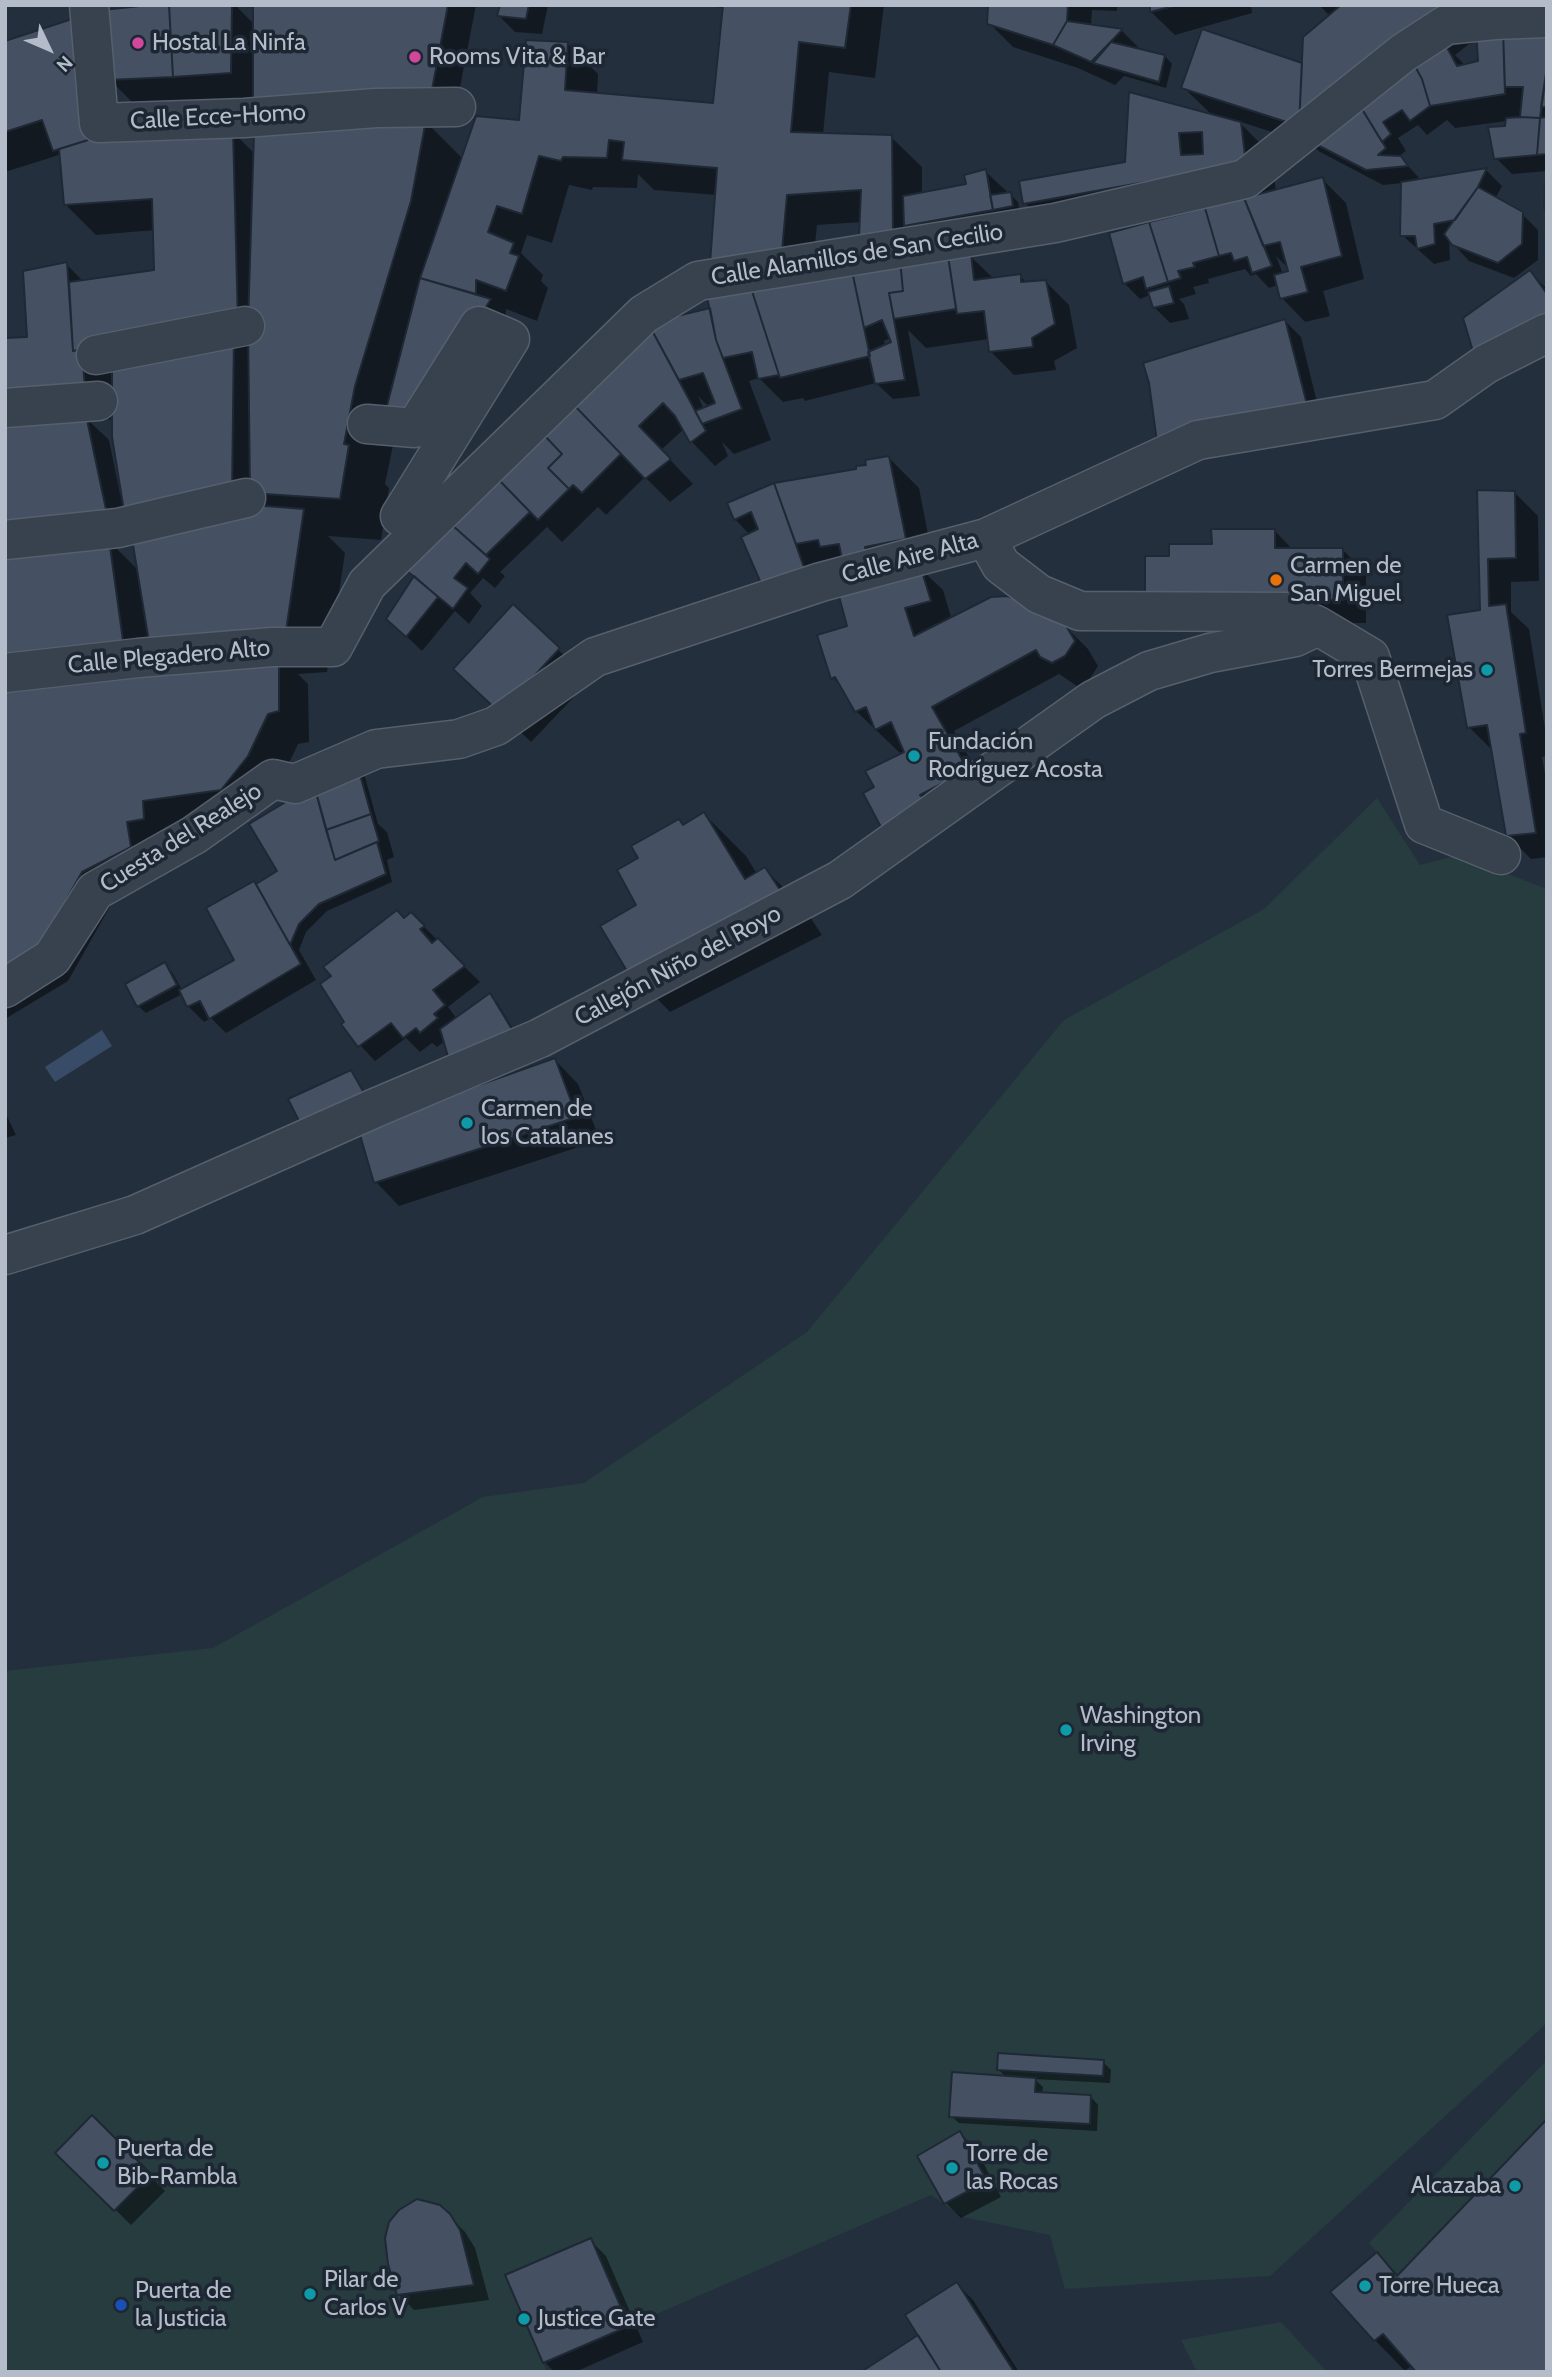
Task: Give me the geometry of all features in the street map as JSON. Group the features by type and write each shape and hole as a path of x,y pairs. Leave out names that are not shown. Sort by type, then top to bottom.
{"street":[{"name":"Calle Ecce-Homo","path":"89,5 99,123 244,118 376,108 456,107"},
{"name":"Calle Alamillos de San Cecilio","path":"409,525 644,314 698,281 1055,223 1245,179 1402,53 1446,25 1547,18"},
{"path":"96,355 245,326"},
{"path":"366,424 415,428 479,326 510,339 409,525"},
{"name":"Calle Aire Alta","path":"273,779 295,784 376,749 459,739 496,726 595,657 821,582 986,538 1198,440 1436,400 1486,364 1547,332"},
{"path":"5,408 98,401"},
{"path":"5,540 118,528 246,498"},
{"name":"Calle Plegadero Alto","path":"5,673 138,658 272,648 333,647 367,584 409,525"},
{"path":"986,538 1001,565 1038,594 1080,611 1289,612 1370,657 1424,824 1501,855"},
{"name":"Callejón Niño del Royo","path":"5,1255 135,1215 540,1038 840,880 1104,694 1149,671 1210,653 1295,637 1318,626"},
{"name":"Cuesta del Realejo","path":"5,988 52,958 95,891 194,835 273,779"}],"green space":[{"path":"1377,798 1420,865 1458,855 1547,889 1547,2023 1270,2276 1065,2289 1050,2235 963,2217 931,2195 629,2326 514,2296 547,2372 5,2372 5,1671 213,1648 483,1497 584,1483 807,1332 1064,1020 1264,909"},
{"path":"1547,2060 1547,2119 1397,2276 1369,2243"},
{"path":"1281,2322 1327,2372 1197,2372 1181,2340"}],"water":[{"path":"102,1030 112,1046 55,1082 45,1067"}],"building":[{"name":"Hostal La Ninfa","path":"169,5 173,77 108,80 103,10"},
{"path":"169,5 232,5 231,73 173,77"},
{"path":"253,5 448,5 431,95 253,108"},
{"path":"500,5 529,5 526,19 497,16"},
{"path":"723,5 851,5 845,48 799,42 791,132 892,135 893,231 859,237 861,190 787,195 782,251 710,264 717,168 622,160 624,142 609,140 607,158 563,157 561,161 539,156 522,214 497,206 488,232 514,243 510,253 519,256 506,291 476,280 476,294 420,278 476,116 519,120 526,40 568,42 565,90 713,103"},
{"path":"988,5 1068,5 1067,21 1053,45 987,24"},
{"path":"1150,5 1178,5 1150,12"},
{"path":"1341,5 1464,5 1299,126 1303,37"},
{"path":"75,18 88,140 53,151 42,120 5,132 5,41"},
{"path":"1067,21 1123,29 1091,62 1053,45"},
{"path":"1202,29 1302,63 1299,126 1181,88"},
{"path":"1476,30 1503,30 1505,94 1430,106 1422,79 1411,59 1443,40 1457,66 1478,61"},
{"path":"1503,30 1547,34 1547,67 1540,118 1520,117 1523,87 1505,87"},
{"path":"1111,42 1165,55 1159,82 1093,63"},
{"path":"1411,59 1422,79 1430,106 1410,121 1402,110 1383,122 1391,134 1382,142 1354,96"},
{"path":"1547,67 1547,107 1541,107"},
{"path":"1129,92 1241,122 1246,164 1023,204 1019,181 1125,162","holes":["1202,132 1203,154 1181,155 1179,133"]},
{"path":"1354,96 1386,148 1378,155 1401,156 1408,166 1366,170 1302,137"},
{"path":"1547,117 1547,154 1537,155 1540,118"},
{"path":"1506,118 1540,118 1537,155 1494,159 1488,127 1505,126"},
{"path":"426,120 411,201 355,386 344,444 349,445 340,499 250,493 248,324 254,133"},
{"path":"233,129 238,324 73,351 69,282 154,270 152,199 64,205 59,149 88,140 87,136"},
{"path":"1487,168 1478,187 1455,220 1434,224 1435,244 1417,249 1415,236 1400,236 1401,182"},
{"path":"986,169 993,210 904,226 903,196 966,184 964,175"},
{"path":"1323,177 1342,256 1301,267 1308,292 1280,299 1274,275 1288,271 1280,242 1263,246 1244,198"},
{"path":"1545,183 1547,208 1544,209"},
{"path":"1478,187 1523,212 1522,244 1498,263 1452,245 1444,234"},
{"path":"1011,192 1013,206 993,210 990,195"},
{"path":"1244,198 1272,266 1252,273 1247,257 1234,261 1231,253 1219,256 1205,208"},
{"path":"1205,208 1219,256 1193,263 1195,267 1178,271 1181,278 1168,282 1149,222"},
{"path":"1149,222 1168,282 1146,289 1143,277 1123,284 1109,233"},
{"path":"971,254 974,280 1021,274 1021,282 1046,280 1055,324 1032,338 1033,347 989,352 984,311 957,314 948,256"},
{"path":"948,256 956,309 894,319 889,293 903,291 900,260"},
{"path":"900,260 903,291 889,293 905,380 875,384 868,352 891,342 882,320 864,328 851,266"},
{"path":"67,262 73,351 82,349 85,389 5,395 5,338 27,337 23,271"},
{"path":"851,266 870,356 780,378 751,288"},
{"path":"1530,270 1547,294 1547,318 1475,358 1463,318"},
{"path":"420,278 491,299 412,425 383,421"},
{"path":"1169,286 1174,303 1153,308 1148,292"},
{"path":"751,288 779,375 758,379 752,352 723,358 716,340 707,297"},
{"path":"710,308 716,340 742,409 702,424 695,411 715,403 703,373 679,380 648,323"},
{"path":"1285,319 1309,412 1157,442 1149,383 1143,363"},
{"path":"648,323 706,431 690,443 675,416 663,403 639,426 671,459 645,479 573,404"},
{"path":"234,332 232,497 124,511 112,437 112,356"},
{"path":"573,404 621,454 582,493 573,485 569,489 548,468 562,454 543,434"},
{"path":"86,415 108,519 5,529 5,421"},
{"path":"543,434 562,454 548,468 569,489 538,520 498,479"},
{"path":"889,456 906,539 865,547 868,559 843,564 839,544 820,547 818,540 796,544 774,483 856,469 856,466 866,465 865,460"},
{"path":"498,479 530,512 486,555 452,525"},
{"path":"774,483 806,573 763,588 741,537 758,529 751,512 734,520 727,503"},
{"name":"Torres Bermejas","path":"1477,490 1515,491 1516,558 1488,559 1489,606 1506,604 1526,733 1520,734 1536,833 1506,836 1487,725 1467,728 1447,615 1480,610"},
{"path":"252,505 304,509 286,631 149,642 131,533"},
{"path":"452,525 490,559 478,574 466,563 454,578 468,588 453,609 407,571"},
{"path":"1211,529 1275,529 1275,548 1343,548 1343,600 1145,601 1145,556 1169,556 1169,544 1212,544"},
{"path":"109,539 124,648 5,661 5,549"},
{"path":"920,565 931,601 905,608 914,636 991,597 1007,596 1021,600 1065,624 1075,641 1065,656 1052,663 1040,657 1036,650 932,707 968,770 920,795 923,799 882,829 863,793 874,787 865,771 904,752 891,722 875,730 866,707 855,712 835,677 831,679 817,635 847,626 837,589"},
{"path":"414,576 438,597 406,637 386,619"},
{"path":"513,604 560,648 500,713 453,669"},
{"path":"279,652 279,711 268,714 248,756 221,790 143,801 144,819 127,822 131,847 82,872 38,950 5,970 5,685"},
{"path":"359,771 371,814 326,830 314,785"},
{"path":"314,785 335,860 377,842 386,874 319,904 299,924 290,945 256,884 277,871 249,824"},
{"path":"704,812 745,879 765,867 782,893 627,971 600,926 636,905 617,870 638,858 631,846 679,819 683,825"},
{"path":"371,814 379,841 335,860 326,830"},
{"path":"254,881 301,964 209,1019 200,1001 187,1007 179,990 234,960 206,908"},
{"path":"397,910 404,918 411,912 425,926 420,929 432,943 438,938 465,966 433,990 445,1005 434,1014 438,1018 420,1033 416,1028 403,1038 391,1023 358,1047 341,1024 344,1022 320,984 331,976 323,967"},
{"path":"165,962 177,985 137,1007 125,984"},
{"path":"490,993 513,1031 449,1060 440,1029"},
{"name":"Carmen de los Catalanes","path":"555,1058 577,1117 374,1183 358,1128"},
{"path":"351,1070 368,1100 303,1129 288,1099"},
{"path":"998,2053 1104,2060 1103,2076 997,2070"},
{"path":"952,2072 1036,2078 1035,2092 1091,2095 1090,2124 949,2117"},
{"name":"Puerta de Bib-Rambla","path":"92,2115 151,2174 114,2211 55,2153"},
{"name":"Alcazaba","path":"1547,2119 1547,2372 1416,2372 1383,2334 1374,2341 1330,2292 1377,2252 1397,2276"},
{"name":"Torre de las Rocas","path":"960,2131 987,2181 944,2204 917,2156"},
{"path":"417,2199 440,2205 450,2214 460,2230 474,2285 397,2295 388,2264 385,2238 389,2222 399,2210"},
{"path":"591,2238 629,2326 543,2363 505,2275"},
{"path":"957,2282 1013,2370 1010,2372 941,2372 905,2315"},
{"path":"918,2335 941,2372 861,2372"}],"place":[{"name":"Hostal La Ninfa","path":"138,43"},
{"name":"Rooms Vita & Bar","path":"415,57"},
{"name":"Carmen de San Miguel","path":"1276,580"},
{"name":"Torres Bermejas","path":"1487,670"},
{"name":"Fundación Rodríguez Acosta","path":"914,756"},
{"name":"Carmen de los Catalanes","path":"467,1123"},
{"name":"Washington Irving","path":"1066,1730"},
{"name":"Puerta de Bib-Rambla","path":"103,2163"},
{"name":"Torre de las Rocas","path":"952,2168"},
{"name":"Alcazaba","path":"1515,2186"},
{"name":"Torre Hueca","path":"1365,2286"},
{"name":"Pilar de Carlos V","path":"310,2294"},
{"name":"Puerta de la Justicia","path":"121,2305"},
{"name":"Justice Gate","path":"524,2319"}]}
